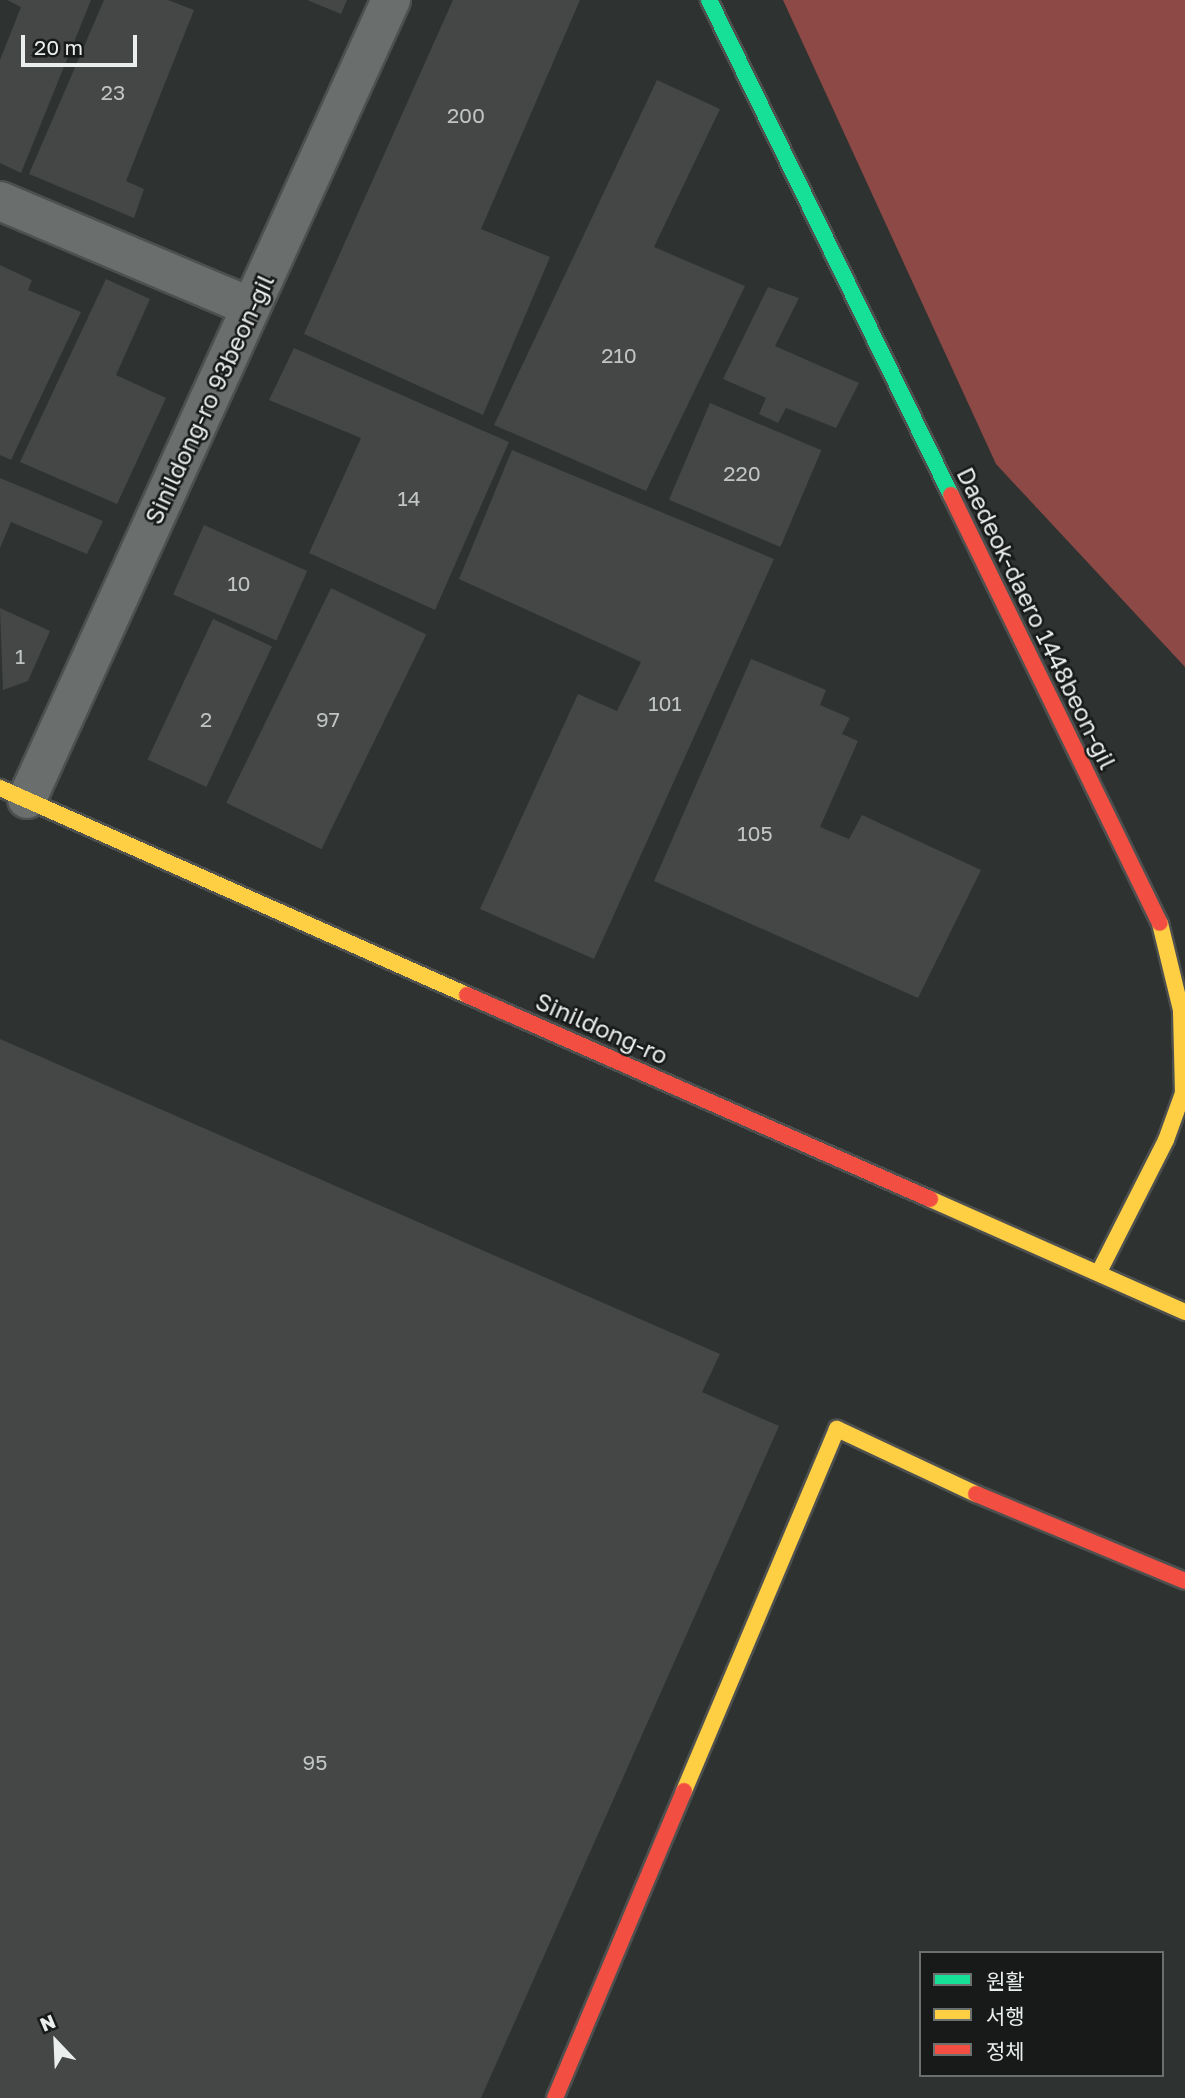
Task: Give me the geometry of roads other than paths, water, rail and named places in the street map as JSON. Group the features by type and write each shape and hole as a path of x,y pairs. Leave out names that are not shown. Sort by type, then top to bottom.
{"street":[{"name":"Sinildong-ro 93beon-gil","path":"13,793 251,307 391,0"},
{"name":"Daedeok-daero 1448beon-gil","path":"709,0 1159,920 1181,1010 1183,1093 1166,1140 1099,1272"},
{"path":"0,201 251,307"},
{"name":"Sinildong-ro","path":"13,793 1185,1312"},
{"path":"555,2098 837,1429 1012,1511 1185,1581"}]}
